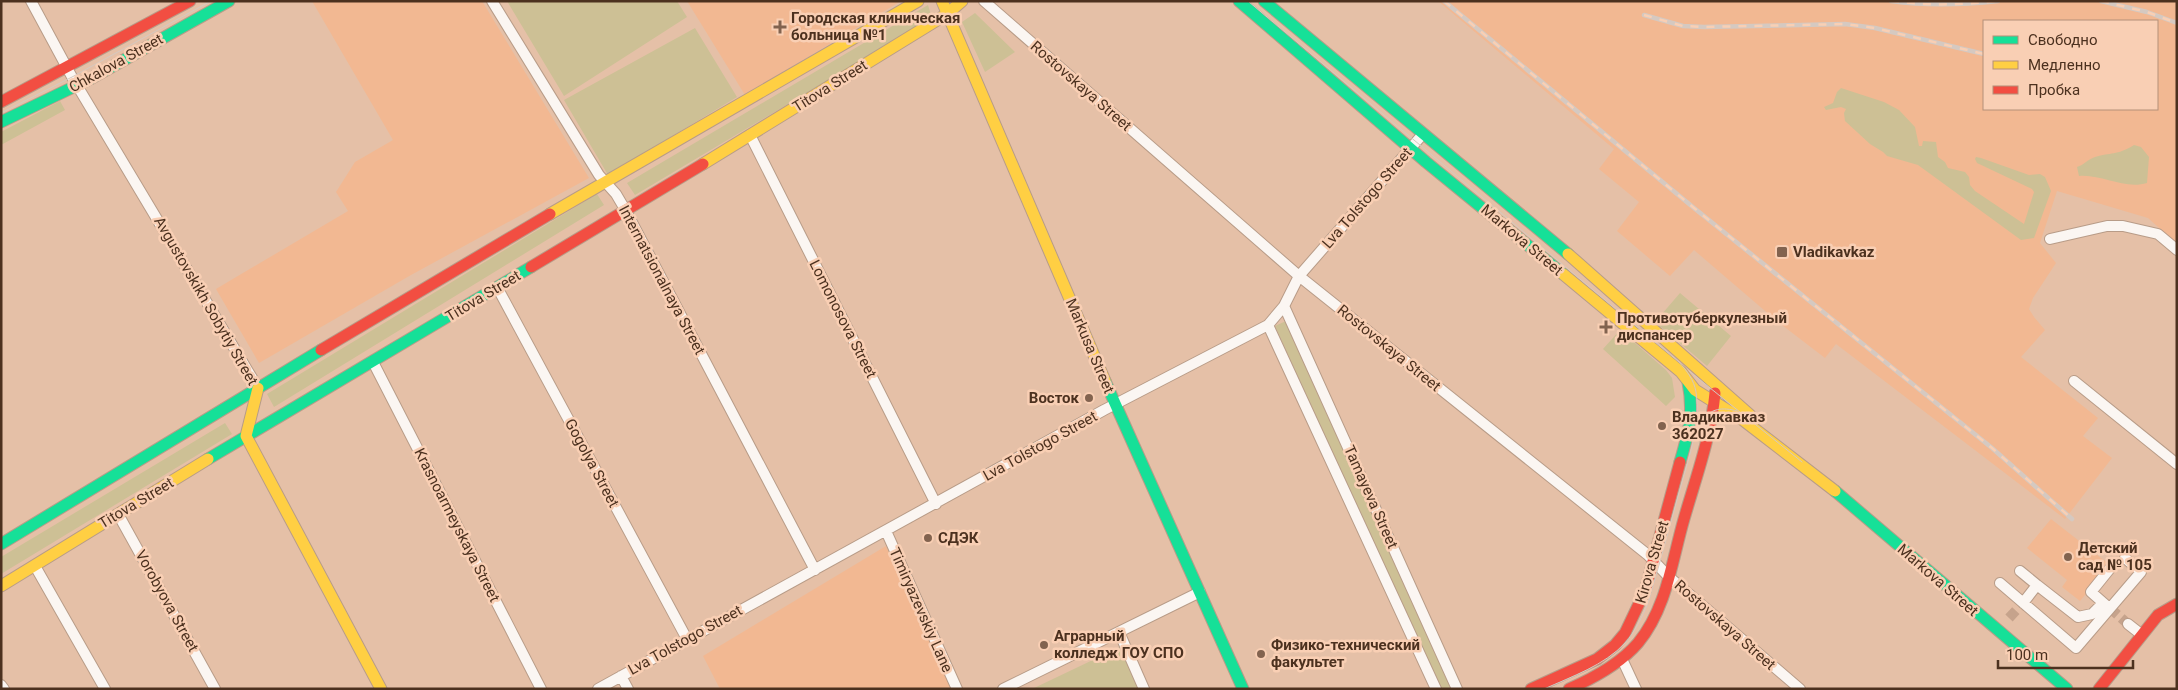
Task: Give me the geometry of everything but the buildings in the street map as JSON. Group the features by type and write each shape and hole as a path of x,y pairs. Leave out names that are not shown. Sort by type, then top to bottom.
{"street":[{"name":"Avgustovskikh Sobytiy Street","path":"31,1 77,85 258,388 246,436"},
{"name":"Chkalova Street","path":"1,102 191,1"},
{"path":"191,1 201,17"},
{"name":"Chkalova Street","path":"1,122 77,85 229,1"},
{"name":"Internatsionalnaya Street","path":"492,1 606,183 616,194 626,211 815,570"},
{"name":"Titova Street","path":"1,544 419,290 918,1"},
{"name":"Markusa Street","path":"942,1 1115,404 1243,689"},
{"name":"Titova Street","path":"1,586 246,436 626,211 947,14 962,1"},
{"name":"Rostovskaya Street","path":"984,1 1298,276 1653,560 1668,576 1800,689"},
{"name":"Markova Street","path":"1239,1 1410,148 1649,344 1681,372 1695,390 1743,420 1798,464 1810,470 2067,689"},
{"name":"Markova Street","path":"1264,1 1579,263 1803,459 1810,470"},
{"name":"Lva Tolstogo Street","path":"599,689 1115,404 1268,325 1284,306 1298,276 1423,134"},
{"name":"Lomonosova Street","path":"750,135 936,504"},
{"path":"2050,239 2106,226 2123,226 2158,234 2177,250"},
{"name":"Gogolya Street","path":"497,287 687,640"},
{"name":"Tamayeva Street","path":"1284,306 1457,689"},
{"name":"Tamayeva Street","path":"1268,325 1436,689"},
{"name":"Krasnoarmeyskaya Street","path":"373,362 541,689"},
{"path":"2074,381 2177,464"},
{"name":"Kirova Street","path":"1531,689 1586,664 1615,645 1638,611 1689,430 1692,402 1688,382"},
{"name":"Kirova Street","path":"1568,689 1610,668 1622,659 1638,643 1652,622 1668,576 1709,431 1714,402 1713,382"},
{"path":"1709,431 1721,418 1728,416 1743,420"},
{"path":"246,436 382,689"},
{"name":"Vorobyova Street","path":"118,514 215,689"},
{"name":"Timiryazevskiy Lane","path":"886,531 957,689"},
{"path":"2000,583 2076,648 2107,605 2141,572 2125,558"},
{"path":"35,566 105,689"},
{"path":"2107,605 2091,592 2112,566"},
{"path":"2020,571 2078,617 2092,614 2107,605"},
{"path":"2023,603 2037,585"},
{"path":"1003,689 1200,592"},
{"path":"2098,689 2158,615 2177,604"},
{"path":"2128,624 2142,635"},
{"path":"1118,632 1144,689"},
{"path":"1622,659 1636,689"},
{"path":"621,676 628,689"},
{"path":"1,684 4,689"}],"shaded area":[{"path":"312,1 482,1 589,178 411,275 259,363 216,289 348,211 336,192 355,162 393,140"},
{"path":"507,1 677,1 687,17 564,96"},
{"name":"Городская клиническая больница №1","path":"687,1 901,1 745,95"},
{"path":"1438,1 2177,1 2177,244 2148,218 2057,191 2040,243 2056,263 2033,298 2029,309 2045,330 2021,357 2098,418 2083,436 2112,458 2065,519 1836,344 1825,358 1778,322 1694,250 1670,276 1617,231 1639,202 1599,169 1614,149"},
{"path":"928,5 932,18 635,195 627,183"},
{"path":"975,13 1015,52 985,72 962,22"},
{"path":"695,28 737,97 608,175 564,100"},
{"path":"1841,88 1884,102 1899,110 1915,127 1919,146 1922,146 1923,141 1936,142 1938,157 1945,162 1948,168 1965,172 1969,177 1970,185 1975,191 2024,224 2034,192 2032,189 1977,163 1975,159 1976,157 1981,158 2029,175 2040,174 2045,177 2051,191 2034,238 2021,240 1918,165 1887,156 1870,144 1845,121 1844,113 1846,109 1841,107 1826,110 1824,107 1833,103 1837,92"},
{"path":"60,101 65,110 1,145 1,132"},
{"path":"2134,145 2141,147 2149,157 2147,183 2130,185 2096,177 2079,176 2077,167 2090,159 2118,152"},
{"path":"597,194 604,205 274,407 267,394"},
{"path":"1680,293 1731,336 1707,366 1655,322"},
{"path":"1286,321 1451,689 1438,689 1275,326"},
{"path":"1620,330 1666,370 1672,378 1675,397 1666,406 1603,349"},
{"path":"225,423 232,434 1,574 1,557"},
{"name":"Детский сад № 105","path":"2051,519 2110,565 2080,601 2062,587 2067,580 2027,548"},
{"path":"886,546 952,689 720,689 703,656"},
{"path":"1120,647 1138,689 1032,689"}],"tunnel":[{"path":"2009,618 2023,603"},
{"path":"2110,608 2128,624"}],"tram line":[{"path":"1,113 72,77 211,1"},
{"path":"1248,1 1679,362 1694,384 1697,417 1693,443 1648,603 1641,619 1625,643 1608,658 1587,670 1544,689"},
{"path":"1689,371 1802,462"},
{"path":"1702,421 1713,411 1727,409 1737,411"}],"railway":[{"path":"1444,1 1694,208 1992,448 2072,519"},
{"path":"1891,1 1918,4 1998,1"},
{"path":"2101,1 2147,12 2177,23"},
{"path":"1644,15 1683,26 1704,27 1845,24 1875,28 1983,54"}],"traffic: fast":[{"path":"1,122 90,79 229,1"},
{"path":"1239,1 1426,162 1563,274"},
{"path":"1264,1 1568,254"},
{"path":"208,459 531,267"},
{"path":"1,544 321,350"},
{"path":"1105,381 1243,689"},
{"path":"1680,462 1690,422 1691,404 1688,382"},
{"path":"1835,491 2067,689"}],"traffic: slow":[{"path":"550,214 918,1"},
{"path":"942,1 1105,381"},
{"path":"703,164 947,14 962,1"},
{"path":"1568,254 1750,415"},
{"path":"1563,274 1681,372 1695,390 1743,420 1835,491"},
{"path":"258,388 246,436 381,689"},
{"path":"1,586 208,459"}],"traffic: jam":[{"path":"1,102 190,1"},
{"path":"531,267 703,164"},
{"path":"321,350 550,214"},
{"path":"1569,689 1597,675 1623,658 1638,643 1656,615 1667,583 1702,457 1715,393"},
{"path":"1531,689 1597,659 1615,645 1625,633 1645,591 1680,462"},
{"path":"2099,689 2158,615 2177,604"}],"place":[{"name":"Городская клиническая больница №1","path":"780,27"},
{"name":"Vladikavkaz","path":"1782,252"},
{"name":"Противотуберкулезный диспансер","path":"1606,327"},
{"name":"Восток","path":"1089,398"},
{"name":"Владикавказ 362027","path":"1662,426"},
{"name":"СДЭК","path":"928,538"},
{"name":"Детский сад № 105","path":"2068,557"},
{"name":"Аграрный колледж ГОУ СПО","path":"1044,645"},
{"name":"Физико-технический факультет","path":"1261,654"}]}
